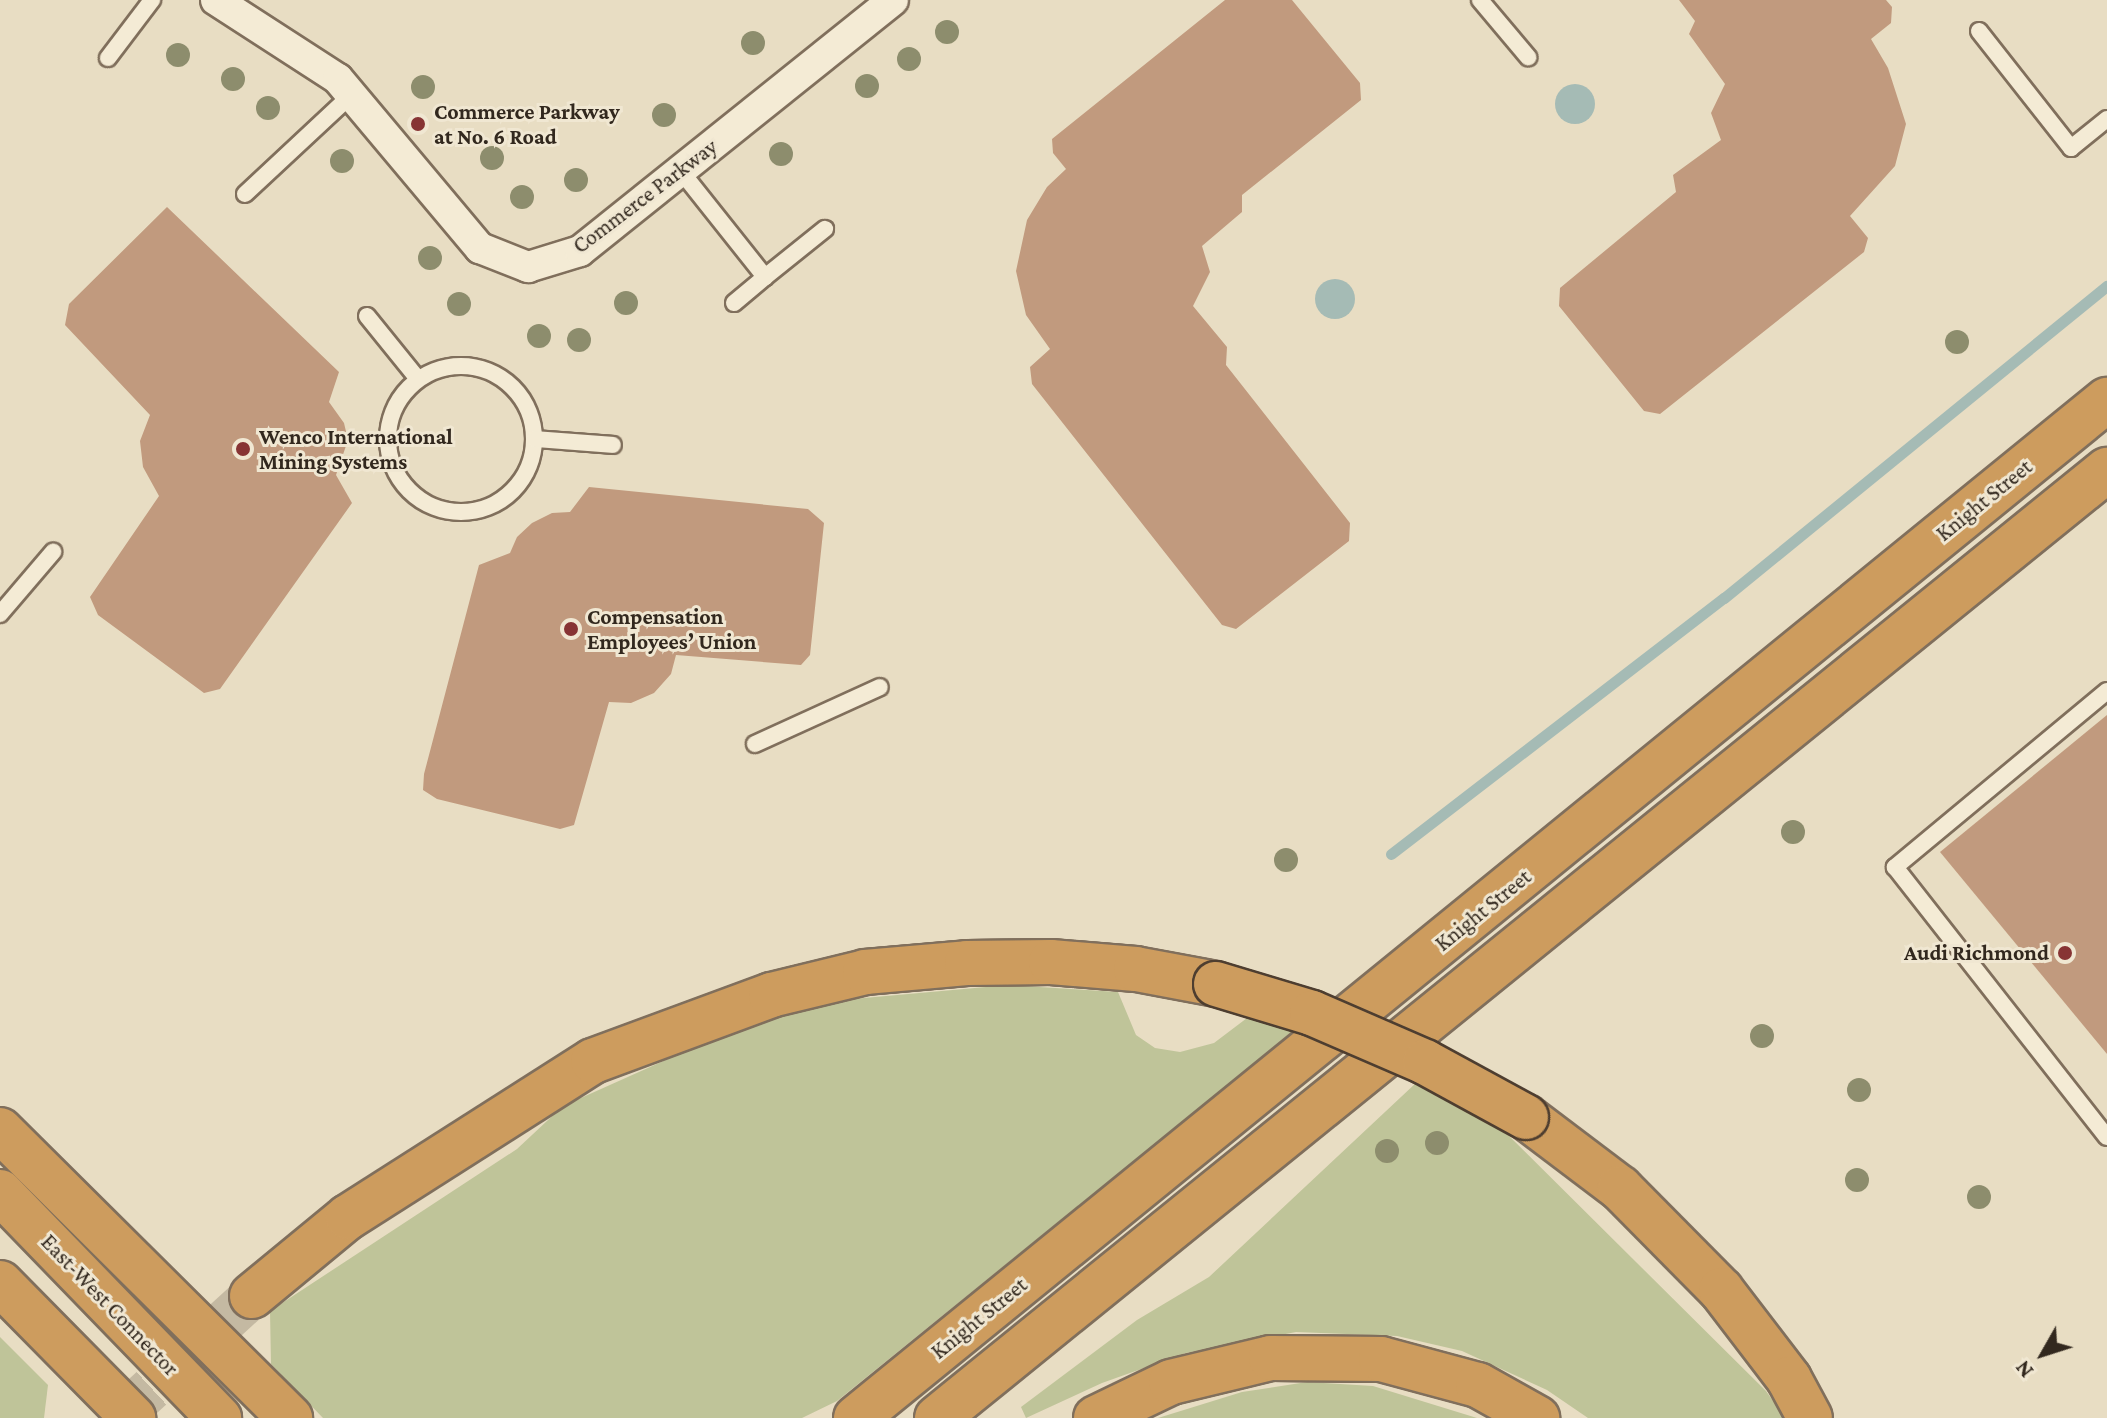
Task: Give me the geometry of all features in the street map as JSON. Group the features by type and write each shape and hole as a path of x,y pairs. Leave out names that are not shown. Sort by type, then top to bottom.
{"highway":[{"name":"Knight Street","path":"856,1418 2107,400"},
{"path":"937,1418 2107,470"},
{"path":"252,1296 348,1217 581,1069 682,1024 771,995 865,972 967,963 1051,962 1136,969 1216,984 1312,1013 1425,1062 1526,1117 1620,1188 1721,1290 1789,1379 1810,1418"},
{"path":"0,1130 290,1418"},
{"name":"East-West Connector","path":"0,1192 219,1418"},
{"path":"0,1283 133,1418"},
{"path":"1096,1418 1171,1382 1271,1358 1381,1359 1478,1385 1537,1418"}],"street":[{"name":"Commerce Parkway","path":"216,0 298,50 351,95 480,248 528,267 580,251 893,0"}],"lane":[{"path":"108,58 152,0"},
{"path":"1480,0 1528,57"},
{"path":"1979,31 2071,148 2107,119"},
{"path":"245,194 351,95"},
{"path":"680,170 765,277"},
{"path":"734,303 825,229"},
{"path":"367,316 418,379"},
{"path":"462,366 505,380 532,416 535,439 519,486 500,502 477,511 452,513 428,505 408,490 394,469 388,445 396,408 418,379 462,366"},
{"path":"535,439 613,445"},
{"path":"0,614 53,552"},
{"path":"755,744 880,687"},
{"path":"2107,691 1895,867 2107,1137"}],"green space":[{"path":"1008,985 1118,992 1136,1035 1155,1048 1180,1052 1214,1043 1247,1018 1293,1032 837,1401 802,1418 323,1418 271,1364 270,1311 517,1149 563,1106 726,1033 789,1012 853,999"},
{"path":"1417,1082 1506,1133 1766,1391 1785,1418 1588,1418 1547,1390 1462,1351 1397,1336 1296,1332 1186,1353 1102,1383 1026,1418 1021,1407 1137,1320 1209,1277"},
{"path":"0,1337 48,1385 44,1418 0,1418"},
{"path":"1307,1382 1373,1386 1477,1418 1158,1418 1242,1392"}],"water":[{"path":"1575,84 1589,90 1595,104 1589,118 1575,124 1561,118 1555,104 1561,90"},
{"path":"1335,279 1349,285 1355,299 1349,313 1335,319 1321,313 1315,299 1321,285"}],"building":[{"path":"1225,0 1292,0 1360,83 1361,100 1242,195 1242,212 1202,246 1210,272 1193,306 1227,347 1226,365 1350,523 1349,541 1236,629 1222,625 1032,384 1030,367 1050,349 1026,315 1016,271 1027,220 1047,187 1066,169 1053,153 1052,139"},
{"path":"1679,0 1886,0 1892,7 1891,23 1871,39 1888,68 1906,124 1895,166 1850,216 1868,238 1864,252 1660,414 1644,411 1559,306 1560,288 1676,192 1673,175 1721,140 1711,113 1725,84 1689,34 1695,21"},
{"path":"167,207 339,372 329,402 344,423 348,440 336,475 352,503 220,689 204,693 98,615 90,597 159,496 143,467 140,441 150,415 65,325 69,304"},
{"path":"589,487 808,509 824,523 810,655 801,665 676,655 671,674 654,693 631,703 609,702 574,825 560,829 437,799 423,790 424,774 479,565 510,553 517,537 532,523 552,513 570,512"},
{"name":"Audi Richmond","path":"2107,715 2107,1054 1940,852"}],"waterway":[{"path":"1391,854 1724,598 2107,286"}],"tunnel":[{"path":"119,1418 252,1296"}],"place":[{"name":"Commerce Parkway at No. 6 Road","path":"418,124"},
{"name":"Wenco International Mining Systems","path":"243,449"},
{"name":"Compensation Employees’ Union","path":"571,629"},
{"name":"Audi Richmond","path":"2065,953"}]}
